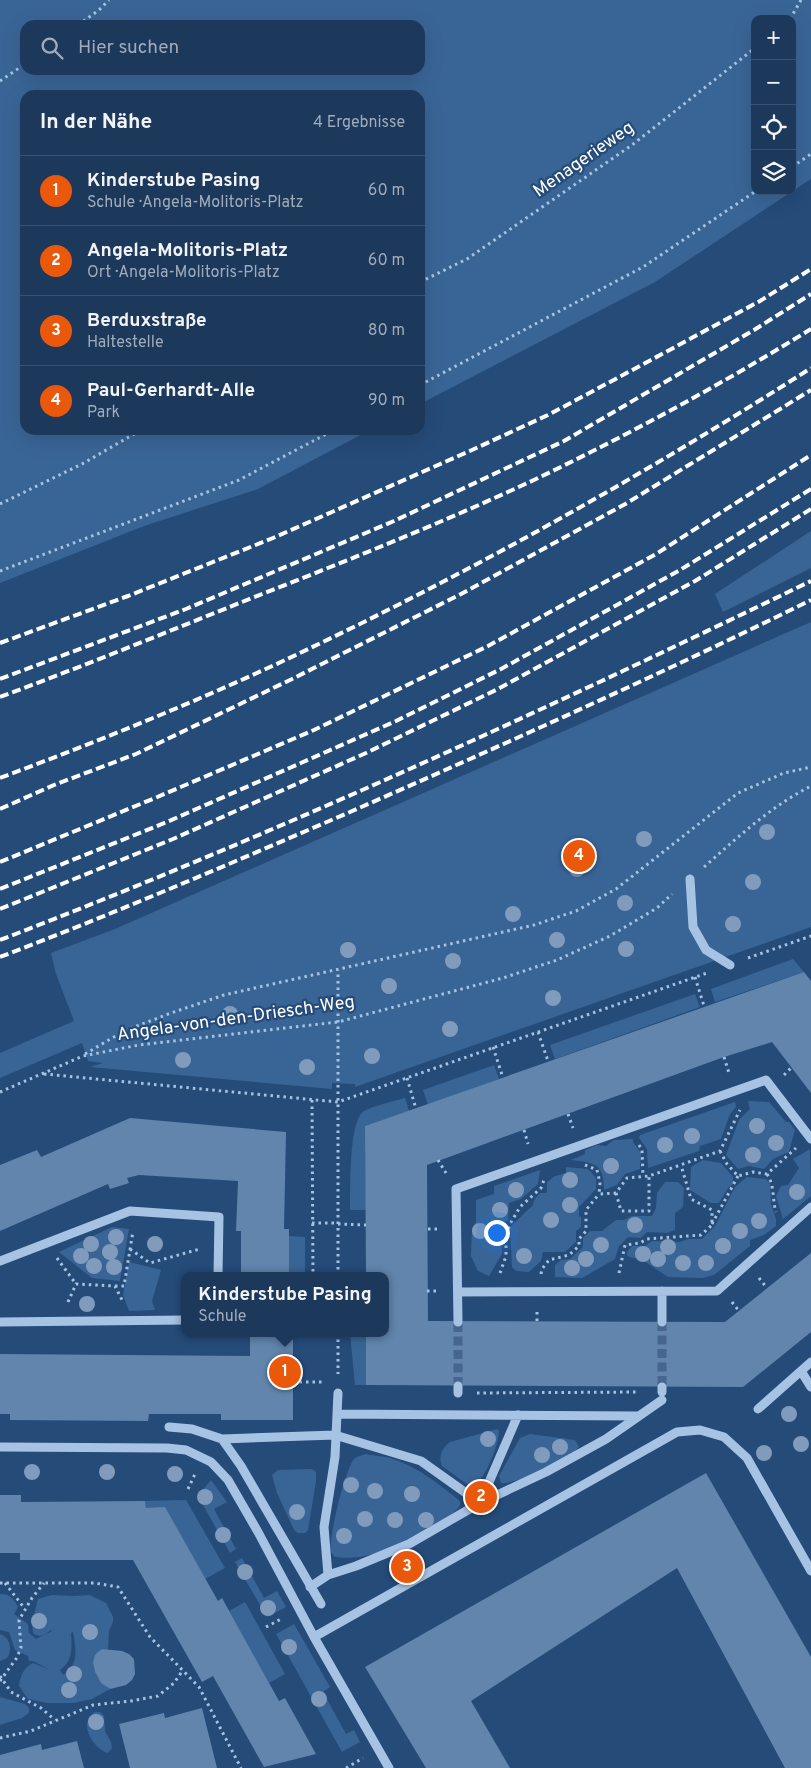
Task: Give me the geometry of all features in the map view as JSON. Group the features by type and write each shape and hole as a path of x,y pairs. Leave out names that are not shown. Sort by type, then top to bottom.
{"street":[{"path":"690,879 693,927 706,950 730,965"},
{"path":"458,1322 456,1189 766,1080 810,1138"},
{"path":"458,1292 717,1290 811,1207"},
{"path":"0,1261 130,1211 219,1217 218,1272"},
{"path":"662,1291 662,1322"},
{"path":"0,1322 181,1320"},
{"path":"758,1409 811,1362"},
{"path":"801,1371 811,1387"},
{"path":"310,1587 328,1575 356,1566 409,1544 480,1503 546,1472 606,1439 639,1416 662,1393"},
{"path":"328,1575 324,1527 335,1457 338,1394"},
{"path":"337,1414 639,1416"},
{"path":"480,1503 518,1415"},
{"path":"169,1428 192,1430 211,1440 336,1435 422,1461 480,1503"},
{"path":"314,1637 677,1432 700,1430 724,1437 747,1458 811,1571"},
{"path":"222,1439 241,1466 317,1601"},
{"path":"0,1446 167,1448 186,1450 211,1462 228,1480 314,1637 389,1768"}],"path":[{"path":"85,20 109,0"},
{"path":"792,15 801,0"},
{"name":"Menagerieweg","path":"425,280 467,259 632,144 751,51"},
{"path":"0,81 20,67"},
{"path":"796,164 811,154"},
{"path":"425,382 644,267 751,194"},
{"path":"0,504 82,464 132,435"},
{"path":"0,571 239,480 324,435"},
{"path":"83,1056 124,1032 224,995 534,925 576,911 616,889 738,794 784,773 811,767"},
{"name":"Angela-von-den-Driesch-Weg","path":"0,1092 83,1056 139,1045 338,1022 503,978 557,960 610,936 657,908 764,815 790,797 811,786"},
{"path":"42,1074 338,1102 811,936"},
{"path":"338,970 338,1272"},
{"path":"696,977 704,1006"},
{"path":"538,1032 548,1061"},
{"path":"493,1047 503,1078"},
{"path":"616,1193 627,1178 649,1176 720,1151 741,1107 724,1057"},
{"path":"406,1078 416,1109"},
{"path":"312,1100 313,1272"},
{"path":"635,1126 636,1140 642,1150 643,1176"},
{"path":"616,1291 624,1245 640,1243 647,1238 701,1235 712,1225 738,1176 752,1172 767,1174 810,1138"},
{"path":"720,1151 727,1164 738,1176"},
{"path":"498,1292 498,1278 506,1256 506,1237 510,1224 520,1207 542,1188 549,1164 547,1157"},
{"path":"537,1292 542,1269 549,1260 569,1256 579,1246 580,1239 586,1231 586,1210 600,1194 600,1183 596,1170 588,1165 581,1165"},
{"path":"681,1165 691,1199 712,1210 712,1225"},
{"path":"767,1174 773,1184 773,1201 780,1221 781,1234"},
{"path":"616,1193 621,1211 649,1211 649,1176"},
{"path":"600,1194 616,1193"},
{"path":"76,1284 124,1286 137,1212"},
{"path":"312,1223 366,1225"},
{"path":"46,1244 76,1284"},
{"path":"130,1249 150,1263 219,1244"},
{"path":"60,1321 76,1284"},
{"path":"115,1286 132,1320"},
{"path":"338,1337 338,1394"},
{"path":"293,1382 338,1383"},
{"path":"458,1389 662,1393"},
{"path":"188,1489 196,1471"},
{"path":"0,1583 95,1583 118,1587 150,1637 199,1687 241,1768"},
{"path":"5,1583 25,1609"},
{"path":"44,1583 37,1590 19,1620 21,1648 16,1659 1,1678 11,1692 41,1708 55,1720"},
{"path":"0,1738 31,1731 93,1705 158,1696 174,1683 183,1670"}],"shaded area":[{"path":"0,0 811,0 811,179 796,189 796,15 751,15 751,195 787,195 655,282 425,401 425,90 20,90 20,435 361,435 258,489 144,526 0,583"},
{"path":"811,531 811,568 723,612 715,594"},
{"path":"811,622 811,927 355,1087 355,1084 332,1083 332,1089 90,1067 103,1063 88,1061 82,1043 0,1078 0,1053 74,1021 56,974 51,953 115,929"},
{"path":"793,959 804,972 715,1002 711,989"},
{"path":"695,994 700,1007 555,1059 550,1045"},
{"path":"494,1065 499,1079 428,1105 423,1090"},
{"path":"405,1098 409,1111 365,1126 366,1210 350,1210 353,1142 359,1117 368,1109"},
{"path":"748,1101 769,1102 795,1130 789,1152 773,1159 764,1169 749,1166 738,1169 726,1155 739,1120 750,1109"},
{"path":"735,1102 736,1107 730,1114 721,1139 700,1146 699,1151 648,1168 647,1149 639,1138 640,1135"},
{"path":"633,1139 641,1153 640,1169 625,1174 617,1185 604,1190 604,1181 600,1169 586,1162 571,1160 585,1154 585,1150 597,1145 606,1146 614,1140"},
{"path":"810,1149 811,1196 783,1219 776,1196 781,1186 788,1185 799,1168 793,1159"},
{"path":"703,1160 721,1163 733,1177 733,1184 728,1188 719,1203 711,1203 690,1190 691,1167"},
{"path":"566,1167 588,1169 596,1178 596,1189 579,1207 581,1227 576,1231 576,1242 565,1252 543,1252 541,1261 529,1272 516,1271 512,1267 510,1227 533,1205 534,1200 540,1193 547,1193 547,1182 555,1176 566,1173"},
{"path":"540,1170 538,1184 521,1199 509,1203 508,1220 501,1225 502,1254 489,1276 478,1271 471,1256 472,1228 476,1222 476,1200 494,1194 494,1186"},
{"path":"747,1177 766,1179 770,1184 771,1204 776,1219 776,1226 764,1235 750,1240 750,1246 714,1275 703,1278 668,1277 644,1261 627,1256 627,1252 632,1246 645,1246 652,1241 680,1242 688,1239 702,1239 715,1226 735,1187"},
{"path":"665,1182 678,1182 684,1188 683,1207 675,1213 675,1230 667,1233 647,1232 641,1238 628,1237 619,1246 615,1259 582,1278 555,1277 555,1265 561,1260 570,1259 583,1247 583,1238 590,1231 602,1231 616,1220 624,1220 632,1216 652,1216 656,1208 657,1193"},
{"path":"112,1227 129,1229 120,1281 92,1278 59,1252"},
{"path":"289,1236 305,1237 305,1272 289,1272"},
{"path":"129,1262 161,1270 152,1301 155,1310 129,1311 123,1295"},
{"path":"350,1337 366,1337 366,1385 355,1385"},
{"path":"497,1429 499,1431 494,1453 486,1472 476,1485 471,1487 442,1466 440,1459 442,1452 450,1442"},
{"path":"530,1434 575,1440 579,1447 571,1456 547,1468 525,1478 501,1483 499,1476 520,1438"},
{"path":"366,1454 402,1462 428,1477 460,1501 460,1505 446,1518 388,1549 362,1556 335,1557 331,1552 332,1532 343,1487 355,1458"},
{"path":"312,1469 316,1472 316,1481 308,1530 305,1533 298,1533 294,1530 277,1493 272,1475 278,1470"},
{"path":"211,1480 227,1502 214,1509 236,1549 230,1553 198,1496"},
{"path":"186,1500 225,1568 205,1579 165,1508 146,1508 145,1501"},
{"path":"242,1558 264,1598 277,1591 286,1607 267,1617 235,1562"},
{"path":"0,1594 13,1599 18,1607 14,1614 28,1624 29,1633 36,1639 52,1631 40,1636 33,1633 32,1623 38,1599 52,1595 90,1595 106,1603 113,1617 109,1631 108,1649 99,1651 95,1656 94,1667 101,1682 110,1689 92,1699 73,1703 47,1703 28,1699 19,1686 21,1675 25,1669 33,1663 50,1670 33,1661 29,1661 28,1656 15,1650 9,1632 0,1630","holes":["73,1632 74,1661 72,1666 63,1675 60,1670 69,1658 71,1633"]},
{"path":"245,1602 285,1674 269,1683 229,1611"},
{"path":"294,1624 330,1687 323,1692 346,1734 354,1730 360,1742 342,1752 276,1634"},
{"path":"0,1634 10,1644 10,1651 7,1658 0,1661"},
{"path":"0,1697 25,1704 29,1708 29,1713 22,1718 0,1725"},
{"path":"95,1712 100,1712 104,1716 105,1731 112,1748 108,1753 97,1746 89,1735 87,1722"}],"building":[{"path":"804,972 811,981 811,1093 772,1042 724,1057 427,1165 428,1321 725,1322 811,1253 811,1332 743,1387 366,1385 366,1337 389,1337 389,1272 366,1272 365,1126"},
{"path":"130,1118 286,1132 284,1229 289,1229 289,1272 241,1272 241,1231 236,1231 238,1181 139,1175 127,1178 129,1183 110,1189 108,1184 0,1231 0,1165 37,1150 41,1157"},
{"path":"250,1337 293,1337 293,1420 221,1420 221,1414 149,1414 148,1421 10,1420 10,1414 0,1414 0,1354 250,1356"},
{"path":"706,1473 811,1657 811,1768 785,1768 677,1568 471,1701 510,1768 426,1768 365,1667"},
{"path":"0,1495 21,1495 21,1502 145,1501 146,1508 165,1507 218,1601 222,1598 279,1701 285,1698 316,1754 264,1767 213,1676 202,1682 133,1560 20,1560 20,1553 0,1553"},
{"path":"103,1649 122,1651 134,1659 135,1674 126,1685 110,1689 101,1683 93,1663 95,1655"},
{"path":"202,1708 217,1768 130,1768 119,1724 164,1713 165,1718"},
{"path":"77,1741 84,1768 0,1768 0,1755 41,1744 42,1750"}],"tunnel":[{"path":"458,1322 458,1386"},
{"path":"662,1322 662,1387"}],"railway":[{"path":"0,643 128,596 273,538 548,415 760,301 811,269"},
{"path":"0,679 186,609 394,521 564,441 754,330 811,294"},
{"path":"0,697 353,558 500,496 571,462 710,389 811,329"},
{"path":"0,778 213,692 283,661 419,594 552,523 683,448 811,368"},
{"path":"0,809 54,785 136,754 290,680 461,594 627,503 811,390"},
{"path":"0,862 314,730 488,646 656,554 811,455"},
{"path":"0,889 167,822 396,721 501,669 680,570 811,489"},
{"path":"0,909 173,839 366,753 498,689 695,581 811,509"},
{"path":"0,940 308,814 611,677 811,581"},
{"path":"0,957 306,831 524,735 811,600"}],"place":[{"name":"Paul-Gerhardt-Alle","path":"579,856"},
{"name":"Kinderstube Pasing","path":"285,1372"},
{"name":"Angela-Molitoris-Platz","path":"481,1497"},
{"name":"Berduxstraße","path":"407,1567"}]}
